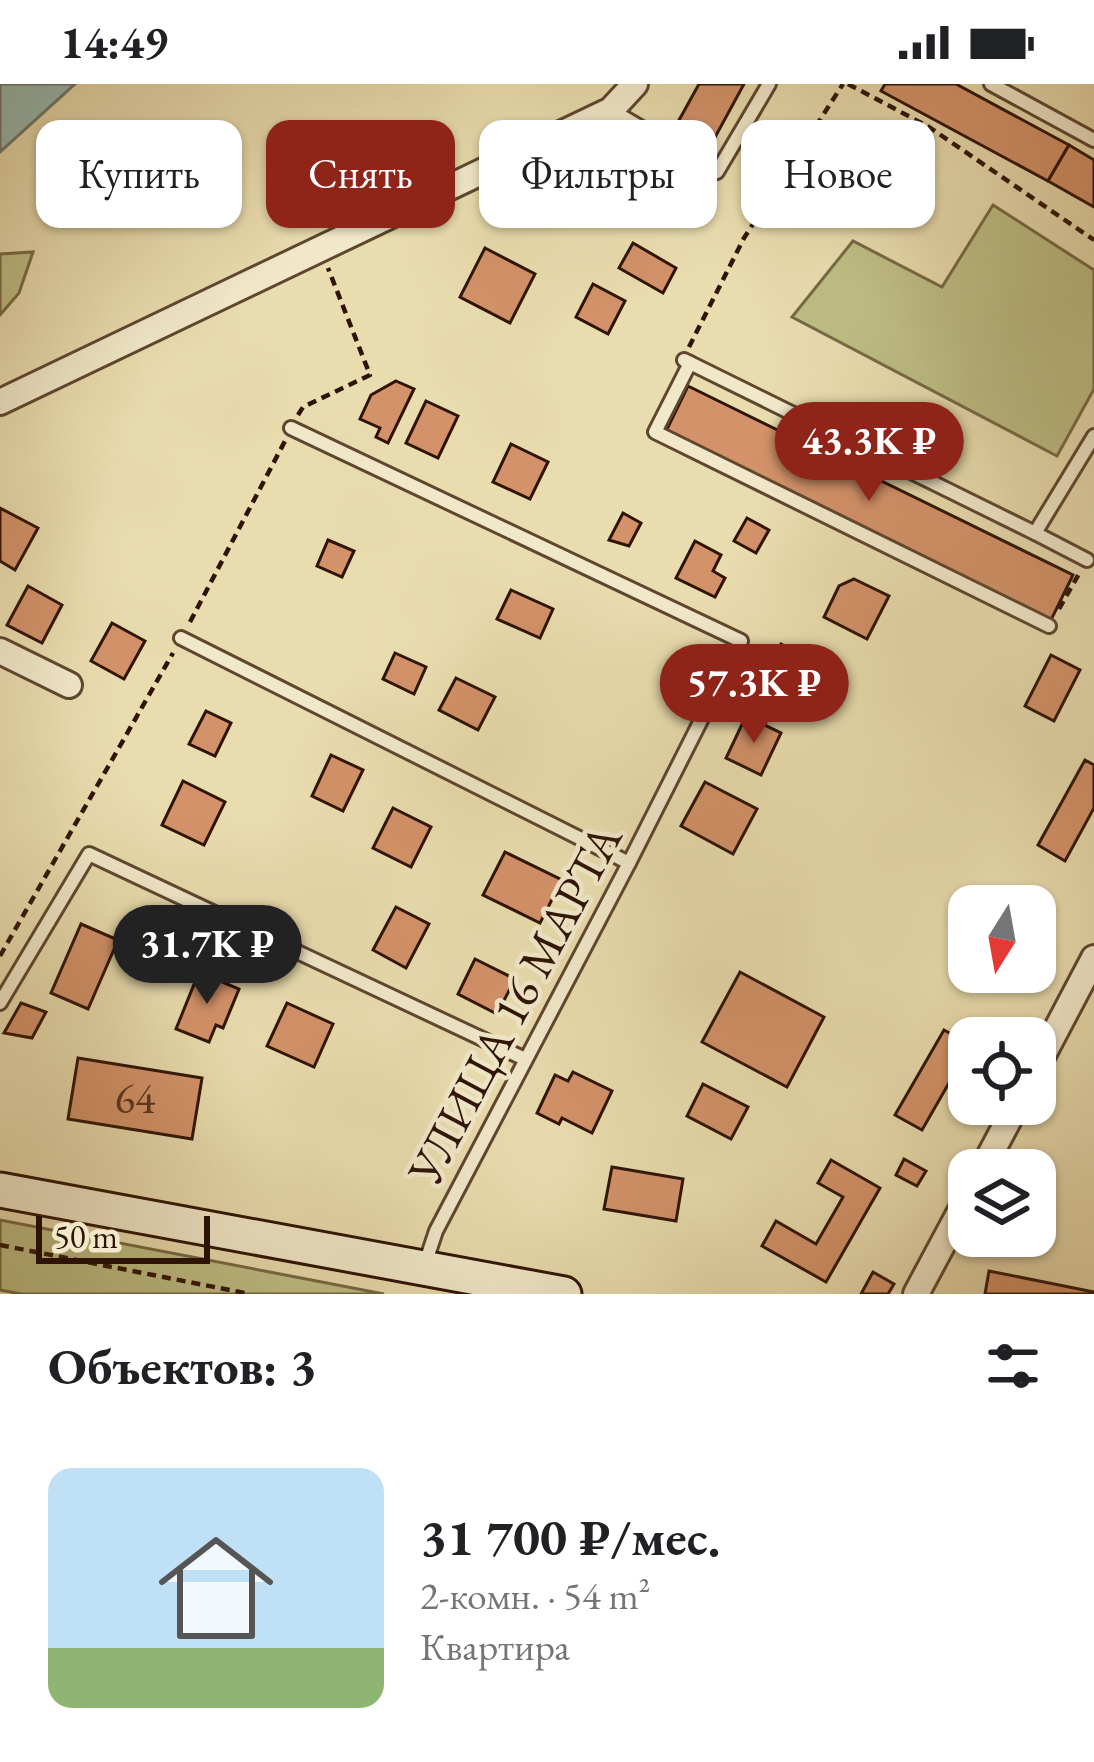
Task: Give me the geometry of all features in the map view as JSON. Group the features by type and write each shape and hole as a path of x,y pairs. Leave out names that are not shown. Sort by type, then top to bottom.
{"street":[{"path":"0,402 610,110 635,84"},
{"path":"0,651 69,685"},
{"path":"1056,1030 1094,958"},
{"path":"0,1190 564,1294"},
{"path":"916,1294 948,1234"}],"lane":[{"path":"610,110 717,172 769,84"},
{"path":"991,84 1094,140"},
{"path":"1049,626 655,432 687,361 1087,560"},
{"name":"УЛИЦА 16 МАРТА","path":"291,428 741,640 436,1231 424,1268"},
{"path":"1036,532 1094,436"},
{"path":"181,638 629,863"},
{"path":"0,1003 89,854 525,1059"}],"path":[{"path":"687,361 744,238 845,84 929,127 1094,240"},
{"path":"0,956 181,638 303,407 370,375 327,263"},
{"path":"1049,626 1087,560"},
{"path":"0,1245 250,1294"}],"green space":[{"path":"993,205 1094,270 1094,389 1057,456 792,317 853,241 942,287"},
{"path":"33,252 19,293 0,315 0,254"},
{"path":"0,1220 384,1294 21,1294 0,1290"}],"water":[{"path":"0,84 75,84 0,152"}],"building":[{"path":"699,84 744,84 717,134 717,120 679,120"},
{"path":"885,84 956,84 1069,145 1048,181 881,91"},
{"path":"1069,145 1094,160 1094,207 1048,181"},
{"path":"633,243 676,268 663,293 619,268"},
{"path":"485,248 535,274 510,323 460,297"},
{"path":"593,284 625,301 608,334 576,317"},
{"path":"396,381 414,389 388,443 376,437 380,428 360,419 371,395"},
{"path":"688,386 1073,575 1050,622 665,433"},
{"path":"426,401 458,416 438,458 406,443"},
{"path":"511,444 548,462 530,499 493,482"},
{"path":"0,508 38,528 15,570 0,561"},
{"path":"623,513 641,523 629,546 609,540"},
{"path":"747,518 769,530 756,553 734,541"},
{"path":"328,540 354,551 342,577 317,566"},
{"path":"695,541 721,555 713,571 725,578 715,597 676,578"},
{"path":"854,579 889,596 867,639 824,617 839,586"},
{"path":"28,586 62,605 42,643 7,625"},
{"path":"511,590 553,609 540,638 497,619"},
{"path":"112,623 145,641 124,679 91,661"},
{"path":"781,644 823,665 796,717 755,696"},
{"path":"395,653 426,667 414,694 383,679"},
{"path":"1051,655 1080,670 1054,721 1025,706"},
{"path":"456,678 495,697 478,730 439,710"},
{"path":"206,711 231,723 215,756 189,744"},
{"path":"746,716 781,733 761,775 726,758"},
{"path":"331,755 363,770 343,811 312,796"},
{"path":"1085,760 1094,765 1094,808 1065,861 1038,845"},
{"path":"183,781 225,802 204,845 162,825"},
{"path":"705,782 757,809 733,854 681,826"},
{"path":"393,808 431,827 411,867 373,848"},
{"path":"505,852 562,880 540,923 483,895"},
{"path":"147,907 177,921 159,960 129,947"},
{"path":"396,907 429,924 406,968 373,950"},
{"path":"81,924 118,940 88,1009 51,993"},
{"path":"475,959 515,979 497,1014 458,994"},
{"path":"199,972 239,989 223,1028 216,1025 209,1042 176,1029"},
{"path":"740,972 824,1017 787,1087 702,1042"},
{"path":"21,1003 46,1012 32,1038 4,1033"},
{"path":"287,1003 333,1024 314,1067 267,1046"},
{"path":"944,1030 948,1032 948,1085 922,1130 895,1115"},
{"path":"78,1058 202,1078 192,1139 68,1119"},
{"path":"573,1072 612,1091 592,1133 562,1118 559,1124 537,1113 555,1075 568,1081"},
{"path":"703,1084 748,1107 731,1139 687,1116"},
{"path":"904,1159 926,1171 917,1186 896,1175"},
{"path":"831,1160 880,1188 826,1282 762,1246 776,1221 816,1244 843,1197 818,1183"},
{"path":"612,1167 683,1179 676,1221 604,1209"},
{"path":"989,1271 1094,1292 1094,1294 985,1294"},
{"path":"873,1272 894,1284 888,1294 861,1294"}]}
